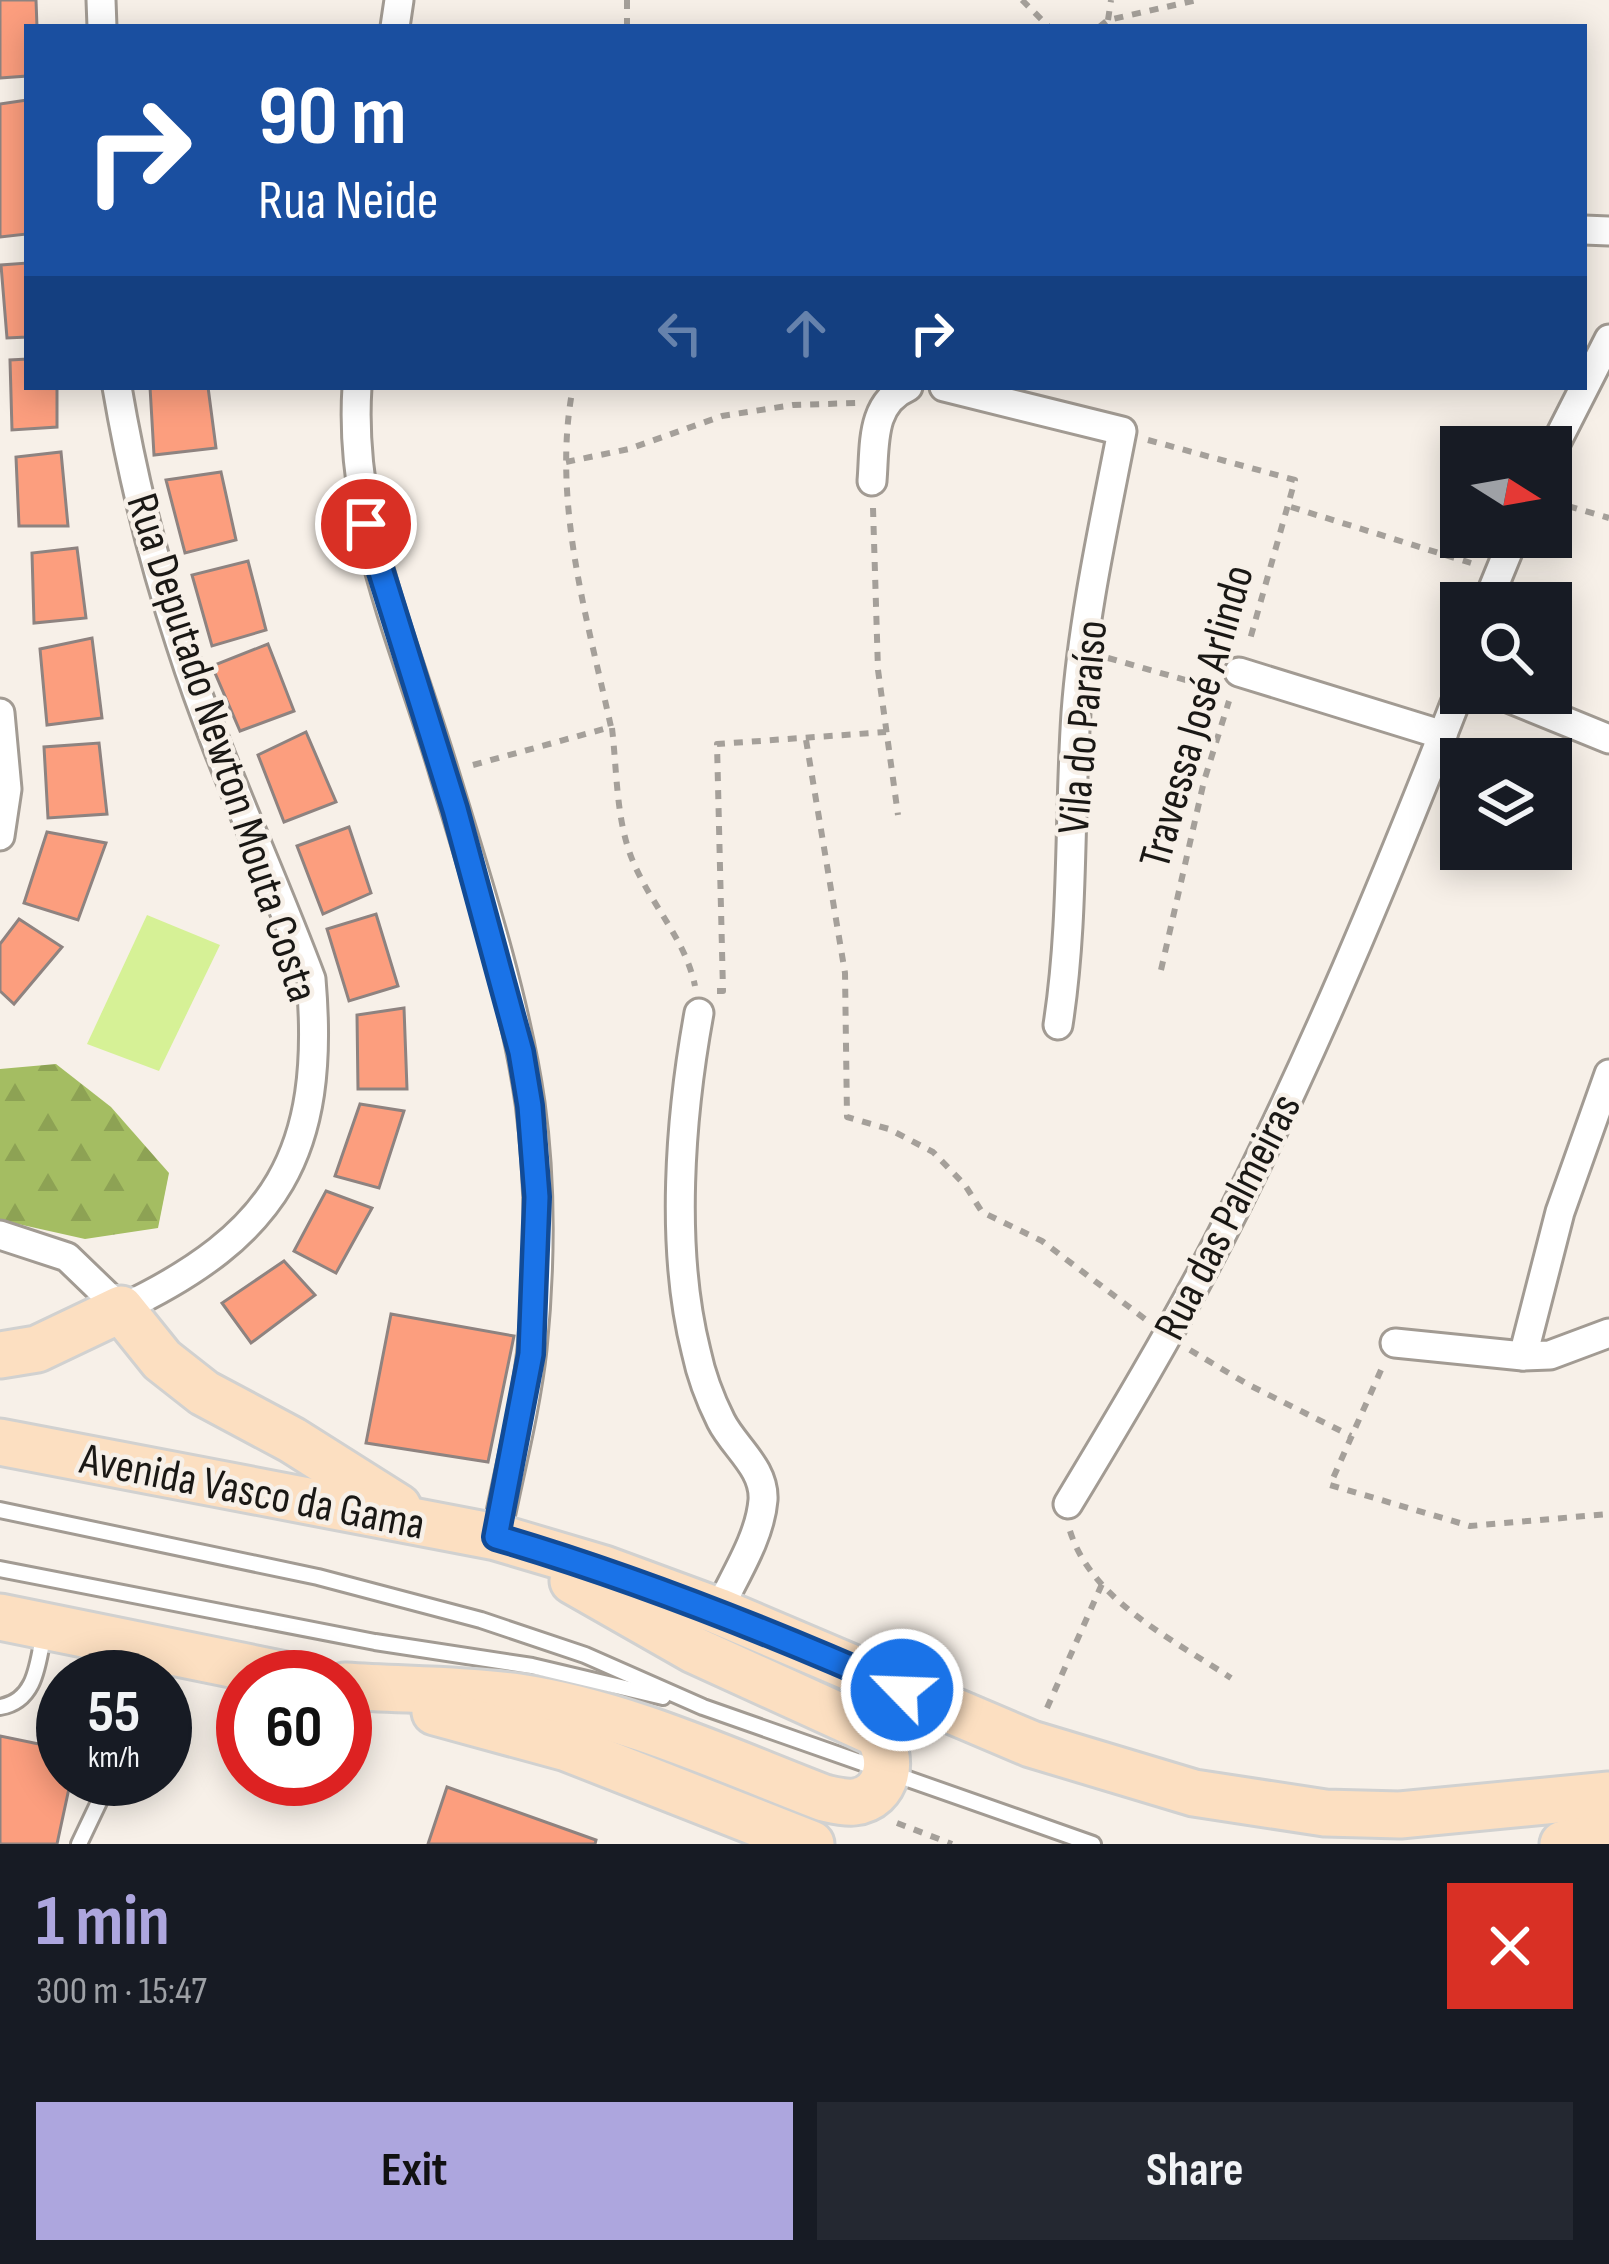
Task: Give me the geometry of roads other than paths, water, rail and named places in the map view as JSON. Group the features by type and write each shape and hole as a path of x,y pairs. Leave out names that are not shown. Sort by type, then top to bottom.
{"main road":[{"path":"0,1355 37,1349 121,1309 162,1360 204,1393 292,1439 420,1521"},
{"name":"Avenida Vasco da Gama","path":"0,1442 496,1537 604,1569 718,1611 1030,1744 1194,1792 1325,1813 1400,1815 1609,1795"},
{"path":"372,1689 516,1697 562,1706 643,1728 844,1802 869,1797 887,1772 886,1746 876,1733 694,1650 496,1537"},
{"path":"0,1617 143,1654 216,1665"},
{"path":"372,1694 567,1748 812,1844"},
{"path":"1563,1844 1609,1835"}],"street":[{"path":"1587,382 1609,339"},
{"name":"Rua Deputado Newton Mouta Costa","path":"118,390 150,547 182,650 311,979 316,1032 296,1152 272,1200 208,1261 121,1309"},
{"path":"357,390 359,479 372,550 445,773 521,1052 536,1174 531,1354 496,1537"},
{"path":"972,390 1055,399"},
{"path":"1565,426 1583,390"},
{"path":"872,481 878,419 897,395"},
{"name":"Vila do Paraíso","path":"1055,399 1122,431 1084,651 1072,791 1068,960 1058,1025"},
{"path":"1236,683 1443,735"},
{"path":"0,713 7,789 0,836"},
{"name":"Rua das Palmeiras","path":"1068,1504 1168,1336 1246,1187 1451,714"},
{"path":"1548,714 1609,739"},
{"path":"698,1003 683,1121 687,1296 695,1351 711,1397 731,1438 756,1469 763,1501 758,1526 718,1611"},
{"path":"1523,1357 1560,1212 1609,1074"},
{"path":"0,1235 67,1257 121,1309"},
{"path":"1394,1342 1523,1357 1550,1355 1609,1333"}],"lane":[{"path":"0,1510 388,1593 584,1655 704,1707 1093,1844"},
{"path":"0,1568 308,1630 532,1666 704,1707"},
{"path":"0,1707 13,1705 26,1694 45,1625"},
{"path":"79,1844 97,1806"}]}
